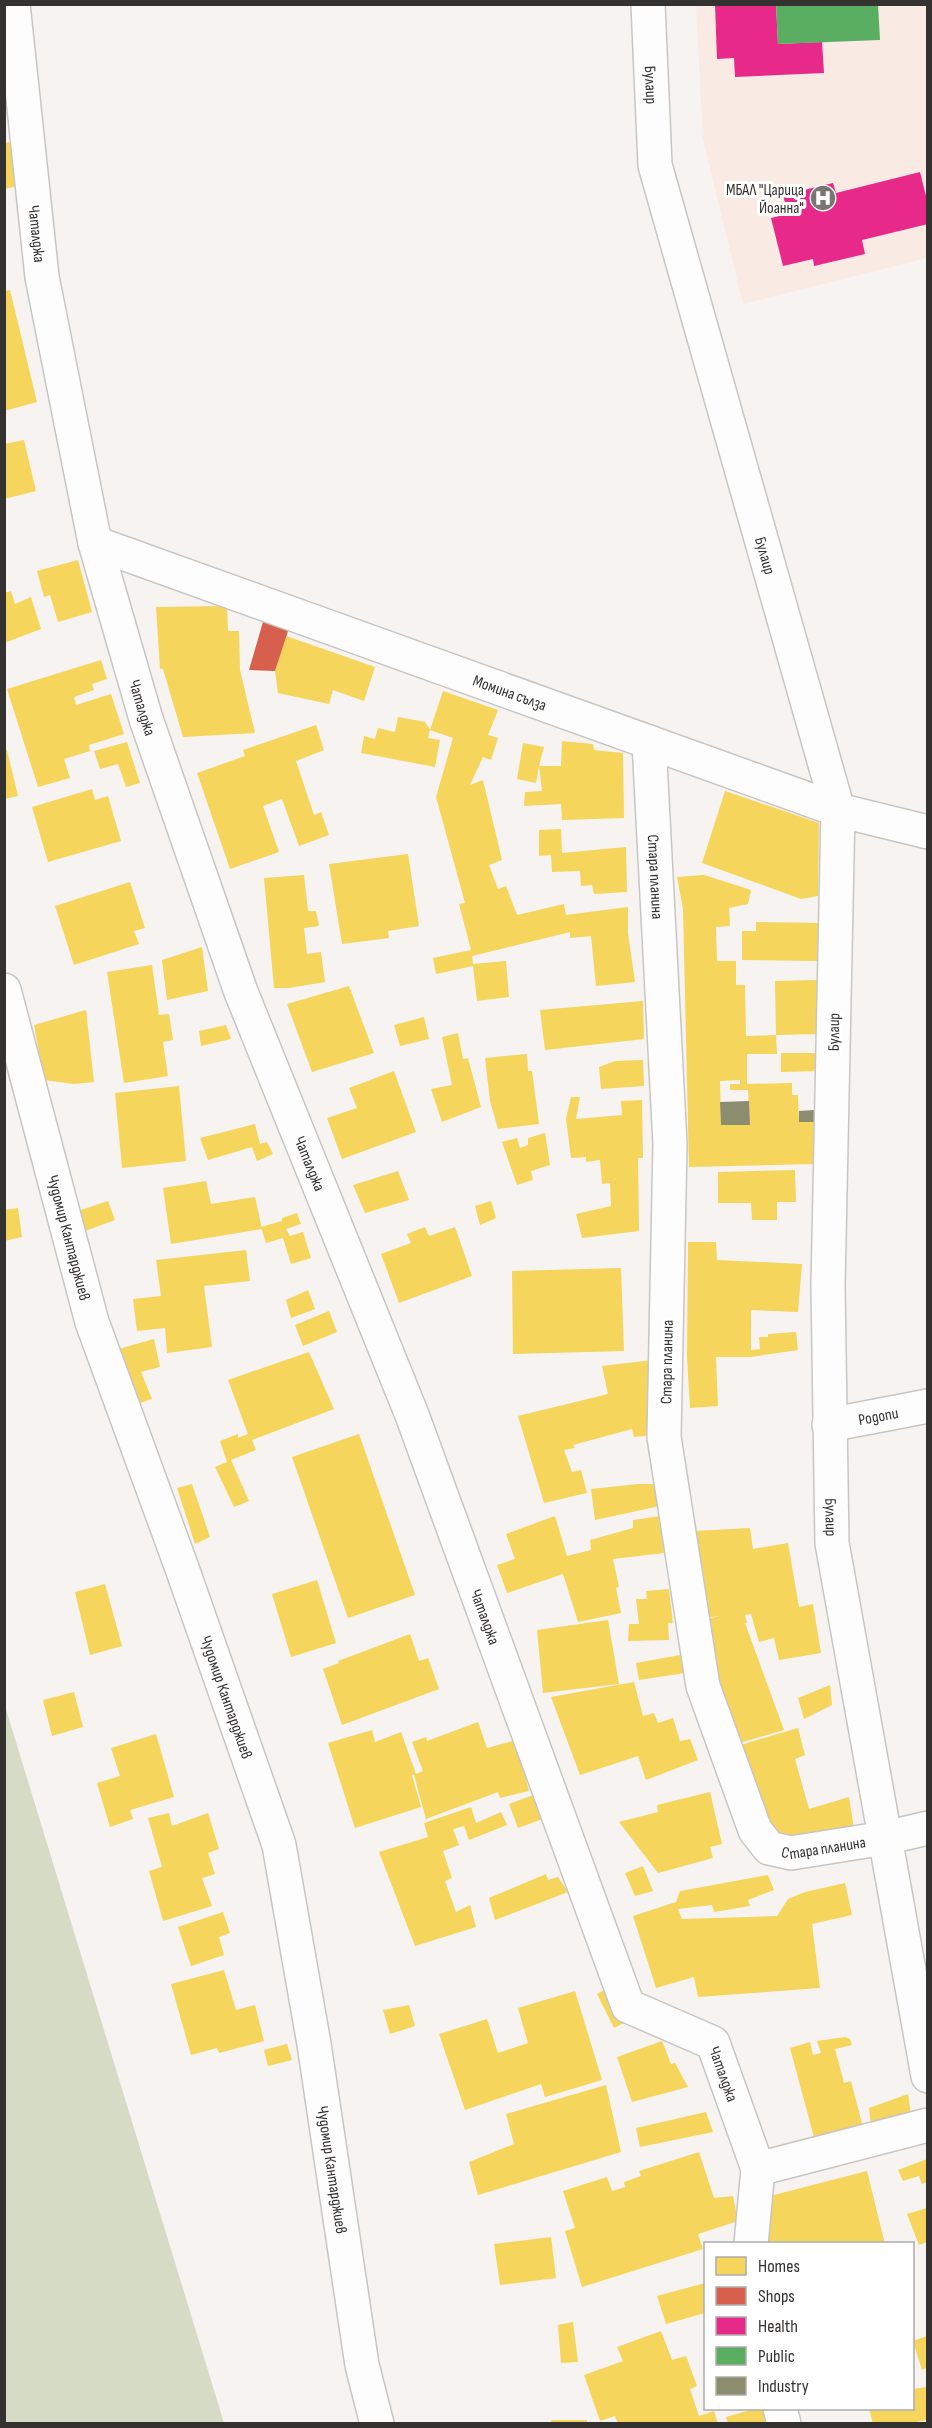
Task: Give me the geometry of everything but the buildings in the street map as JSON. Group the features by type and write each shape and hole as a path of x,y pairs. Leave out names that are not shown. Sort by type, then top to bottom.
{"street":[{"name":"Чаталджа","path":"13,4 42,278 95,543 146,719 241,992 412,1415 628,2006 713,2043 758,2169 751,2242"},
{"name":"Булаир","path":"648,4 655,165 838,810 828,1286 832,1543 927,2076"},
{"name":"Момина сълза","path":"95,543 838,810 927,832"},
{"name":"Стара планина","path":"649,742 670,1144 664,1437 703,1686 755,1830 769,1848 791,1853 885,1838 927,1828"},
{"name":"Чудомир Кантарджиев","path":"4,990 92,1322 183,1571 279,1845 314,2044 362,2365 377,2424"},
{"name":"Родопи","path":"829,1425 927,1406"},
{"path":"758,2169 927,2125"}],"shaded area":[{"name":"МБАЛ \"Царица Йоанна\"","path":"696,5 927,5 927,258 743,304 703,139"}],"green space":[{"path":"5,1706 224,2423 5,2423"}],"place":[{"name":"МБАЛ \"Царица Йоанна\"","path":"823,198"}]}
